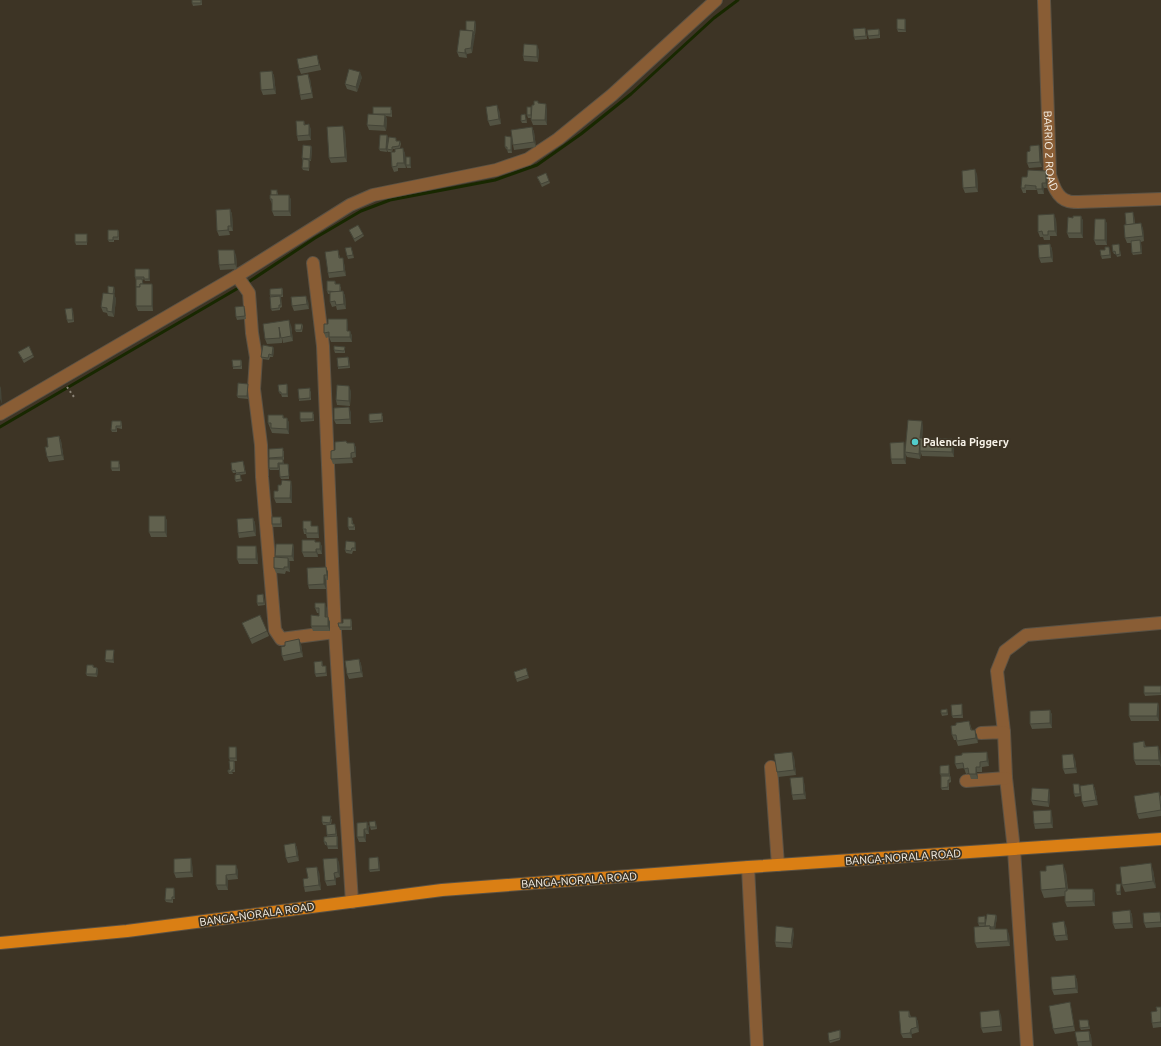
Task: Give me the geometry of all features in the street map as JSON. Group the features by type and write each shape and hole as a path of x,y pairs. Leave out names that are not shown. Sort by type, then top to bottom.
{"main road":[{"name":"BANGA-NORALA ROAD","path":"0,943 127,931 442,890 748,867 1161,839"}],"street":[{"path":"0,414 237,276 312,230 333,215 373,195 496,170 528,159 558,139 612,95 716,0"},
{"name":"BARRIO 2 ROAD","path":"1044,0 1050,175 1058,194 1067,201 1078,202 1161,199"},
{"path":"313,263 322,346 335,632 352,902"},
{"path":"237,276 249,293 252,333 256,357 254,389 262,445 262,477 275,630 281,639 335,632"},
{"path":"1027,1046 1014,850 1006,778 1004,732 997,671 1005,651 1026,635 1161,623"},
{"path":"981,734 1004,732"},
{"path":"771,767 778,865"},
{"path":"966,781 1006,778"},
{"path":"748,867 757,1046"}],"building":[{"path":"192,0 201,0 201,3 192,3"},
{"path":"897,19 905,19 905,30 897,29"},
{"path":"466,21 475,21 474,33 473,31 466,30"},
{"path":"865,28 866,36 854,37 853,29"},
{"path":"879,29 879,35 868,36 867,30"},
{"path":"460,30 473,31 471,48 465,49 465,53 457,52"},
{"path":"524,44 537,45 537,57 523,56"},
{"path":"317,55 319,65 299,69 297,59"},
{"path":"349,69 360,72 356,87 345,84"},
{"path":"272,71 274,89 261,90 260,72"},
{"path":"308,74 312,93 300,95 297,76"},
{"path":"534,101 546,104 545,120 531,120 532,105 534,105"},
{"path":"497,105 499,119 488,121 486,107"},
{"path":"373,107 391,107 391,114 373,114"},
{"path":"527,107 531,107 531,115 527,115"},
{"path":"368,114 385,115 384,126 367,125"},
{"path":"525,114 526,120 521,121 521,115"},
{"path":"296,121 304,121 304,125 309,124 309,135 297,136"},
{"path":"343,126 345,157 329,158 327,127"},
{"path":"532,127 534,142 513,145 511,130"},
{"path":"380,135 387,135 386,149 379,149"},
{"path":"505,136 511,137 511,150 507,150 507,147 505,147"},
{"path":"389,137 396,138 396,141 400,141 399,146 392,147 392,150 387,149"},
{"path":"303,145 311,146 310,159 302,158"},
{"path":"1039,145 1040,162 1027,163 1027,152 1030,151 1030,146"},
{"path":"403,148 404,163 397,163 397,166 392,167 391,152 395,152 395,149"},
{"path":"406,157 410,157 410,165 406,165"},
{"path":"303,159 309,160 309,168 302,168"},
{"path":"975,169 976,187 963,188 962,171"},
{"path":"1028,170 1046,171 1046,183 1042,183 1042,189 1036,189 1036,186 1025,185 1025,188 1021,188 1022,177 1027,177"},
{"path":"546,173 549,181 541,184 537,177"},
{"path":"271,190 277,190 277,195 271,195"},
{"path":"270,195 289,195 289,211 272,211 272,199 270,199"},
{"path":"230,209 231,226 228,226 228,230 217,231 216,210"},
{"path":"1133,212 1134,224 1126,225 1125,213"},
{"path":"1054,214 1055,231 1048,231 1048,235 1043,235 1042,231 1038,232 1038,215"},
{"path":"1073,216 1081,216 1081,233 1067,233 1068,217 1073,218"},
{"path":"1095,219 1105,219 1105,240 1094,240"},
{"path":"1141,223 1143,236 1125,238 1124,225"},
{"path":"358,225 363,234 354,239 349,230"},
{"path":"108,230 118,230 118,237 113,237 113,240 108,240"},
{"path":"75,234 87,234 87,242 75,242"},
{"path":"1140,240 1141,252 1132,253 1131,241"},
{"path":"1050,244 1051,257 1039,258 1038,245"},
{"path":"1119,244 1120,254 1116,255 1115,251 1113,252 1112,245"},
{"path":"351,247 353,255 347,256 345,248"},
{"path":"1105,247 1109,247 1110,255 1101,256 1100,250 1105,250"},
{"path":"218,250 234,250 235,264 219,265"},
{"path":"338,250 339,258 343,258 344,271 328,273 325,252"},
{"path":"135,269 149,269 149,279 144,279 144,277 135,277"},
{"path":"136,279 142,279 143,284 140,284 140,287 136,287"},
{"path":"327,281 335,281 335,284 340,284 340,292 327,291"},
{"path":"140,284 152,284 152,306 136,306 136,287 140,287"},
{"path":"108,286 114,287 113,294 108,293"},
{"path":"282,288 282,295 270,295 270,289"},
{"path":"343,291 344,304 336,305 335,301 330,302 330,292"},
{"path":"103,293 114,294 112,312 107,311 107,308 101,307"},
{"path":"280,296 281,305 279,305 279,308 271,309 270,297"},
{"path":"306,296 307,304 292,306 291,297"},
{"path":"244,306 245,316 236,317 235,307"},
{"path":"72,308 73,320 67,320 65,309"},
{"path":"328,319 347,319 347,331 350,331 350,337 329,337 329,332 324,333 324,324 328,324"},
{"path":"289,320 291,336 281,338 279,327 280,338 265,339 263,324"},
{"path":"295,324 302,324 301,330 295,330"},
{"path":"263,345 273,347 272,355 269,354 268,358 261,357"},
{"path":"29,346 33,355 23,360 18,352"},
{"path":"334,346 345,347 344,351 334,350"},
{"path":"348,357 349,366 338,367 337,358"},
{"path":"232,360 241,360 241,366 233,367"},
{"path":"238,383 248,384 247,396 237,396"},
{"path":"287,384 287,394 281,394 281,392 279,392 278,385"},
{"path":"337,385 349,386 349,401 336,400"},
{"path":"310,388 310,398 299,399 298,389"},
{"path":"349,407 350,419 334,420 334,408"},
{"path":"300,412 313,412 313,419 300,419"},
{"path":"382,413 382,420 369,421 369,414"},
{"path":"268,415 283,415 283,418 287,418 287,429 271,428 271,423 268,423"},
{"path":"908,420 922,421 920,438 952,439 952,452 920,451 920,440 919,454 905,452"},
{"path":"112,421 121,421 121,426 116,426 116,430 111,430"},
{"path":"59,436 62,455 47,457 45,447 48,447 47,438"},
{"path":"346,441 347,443 354,443 355,452 351,453 351,458 331,459 331,451 335,450 335,442"},
{"path":"904,442 904,459 891,459 890,443"},
{"path":"283,448 283,457 269,458 269,449"},
{"path":"269,459 283,459 283,463 278,463 278,468 269,468"},
{"path":"111,461 119,461 119,468 111,468"},
{"path":"243,461 245,472 236,473 235,470 232,471 231,463"},
{"path":"279,464 288,464 289,476 280,477"},
{"path":"240,474 241,479 235,480 235,475"},
{"path":"282,480 291,481 290,498 274,498 274,491 278,491 278,485 281,485"},
{"path":"149,516 165,516 165,532 149,532"},
{"path":"272,517 281,517 281,524 272,524"},
{"path":"348,517 352,518 352,524 354,524 354,527 348,527"},
{"path":"253,518 254,531 238,533 237,519"},
{"path":"303,521 311,521 311,526 318,526 318,533 306,533 306,529 303,529"},
{"path":"302,540 315,540 315,542 320,542 320,549 316,549 316,552 302,552"},
{"path":"346,541 355,542 355,548 352,548 351,551 345,550"},
{"path":"276,544 293,544 292,556 275,556"},
{"path":"237,546 256,546 256,559 237,559"},
{"path":"274,557 288,558 288,567 284,567 284,569 274,568"},
{"path":"326,567 327,575 324,575 324,584 308,585 307,568"},
{"path":"263,594 264,603 257,603 257,595"},
{"path":"315,603 325,603 325,617 328,617 328,626 311,626 311,615 319,616 319,608 315,608"},
{"path":"260,615 267,631 250,639 242,623"},
{"path":"343,619 351,619 351,627 339,627 338,623 343,623"},
{"path":"299,639 301,652 282,656 281,647 285,646 285,642"},
{"path":"106,650 114,650 113,660 105,660"},
{"path":"359,659 361,672 347,674 345,661"},
{"path":"322,661 322,666 326,666 326,673 315,674 314,662"},
{"path":"87,665 93,665 93,667 97,668 96,674 86,674"},
{"path":"526,668 528,675 516,679 514,672"},
{"path":"1144,686 1161,686 1161,693 1144,693"},
{"path":"1129,703 1158,703 1157,716 1129,716"},
{"path":"962,704 962,715 952,716 951,705"},
{"path":"947,709 947,713 941,713 941,710"},
{"path":"1050,710 1050,723 1030,724 1030,711"},
{"path":"969,721 971,730 975,730 976,738 957,741 956,735 952,735 951,726 956,725 956,723"},
{"path":"1144,741 1144,747 1158,746 1159,760 1134,760 1133,743"},
{"path":"229,747 236,747 236,758 229,758"},
{"path":"792,752 794,770 777,772 774,754"},
{"path":"987,752 987,761 980,762 980,767 976,767 976,774 969,774 968,768 964,769 963,763 955,764 955,756 962,755 962,753"},
{"path":"1073,754 1075,768 1063,769 1062,755"},
{"path":"229,761 234,761 234,770 232,770 232,772 228,772 228,770 230,770"},
{"path":"949,765 949,774 940,774 940,766"},
{"path":"941,776 950,776 950,780 948,780 948,787 941,788"},
{"path":"803,777 804,794 792,795 790,778"},
{"path":"1073,784 1079,784 1080,794 1074,794"},
{"path":"1093,784 1096,800 1082,802 1080,786"},
{"path":"1032,788 1049,789 1048,802 1031,800"},
{"path":"1159,792 1161,810 1137,814 1134,796"},
{"path":"1051,810 1051,823 1034,824 1033,811"},
{"path":"322,816 331,816 330,823 322,822"},
{"path":"375,821 376,827 370,827 369,822"},
{"path":"367,822 367,829 364,829 364,837 357,837 357,823"},
{"path":"335,824 336,834 327,835 326,825"},
{"path":"337,836 337,846 327,846 326,842 324,842 324,837"},
{"path":"295,843 297,856 286,858 284,845"},
{"path":"378,857 379,869 369,870 369,858"},
{"path":"191,858 191,872 174,873 174,859"},
{"path":"337,858 338,872 334,873 335,880 325,881 323,859"},
{"path":"1151,863 1153,881 1122,885 1120,867"},
{"path":"1063,864 1066,888 1041,890 1040,871 1046,871 1046,866"},
{"path":"216,865 236,865 236,874 226,875 226,885 216,885"},
{"path":"317,867 319,885 304,887 303,879 308,878 306,868"},
{"path":"1116,884 1121,884 1120,892 1116,892"},
{"path":"166,888 174,888 174,897 172,897 172,900 165,900"},
{"path":"1067,889 1093,889 1093,901 1065,902 1065,891 1067,891"},
{"path":"1130,910 1131,923 1113,924 1112,912"},
{"path":"1160,912 1161,922 1144,923 1143,913"},
{"path":"987,914 996,915 994,927 985,926"},
{"path":"985,916 985,923 978,923 978,917"},
{"path":"1064,921 1066,935 1054,936 1052,923"},
{"path":"776,926 793,928 791,943 775,942"},
{"path":"990,926 990,929 1007,929 1008,941 975,943 974,927"},
{"path":"1075,975 1076,988 1052,990 1051,977"},
{"path":"1070,1002 1074,1026 1053,1029 1049,1006"},
{"path":"1156,1007 1161,1007 1161,1022 1152,1023 1151,1012 1157,1011"},
{"path":"999,1010 1001,1026 981,1028 980,1012"},
{"path":"899,1011 909,1011 909,1017 916,1017 917,1027 911,1029 910,1033 901,1034"},
{"path":"1079,1020 1088,1020 1089,1027 1080,1028"},
{"path":"840,1030 840,1038 829,1041 828,1033"},
{"path":"1089,1031 1090,1041 1077,1042 1075,1032"}],"waterway":[{"path":"247,283 315,238 361,211 390,200 495,180 537,165 581,134 631,94 714,18 738,0"},
{"path":"0,427 240,287"}],"place":[{"name":"Palencia Piggery","path":"915,442"}]}
